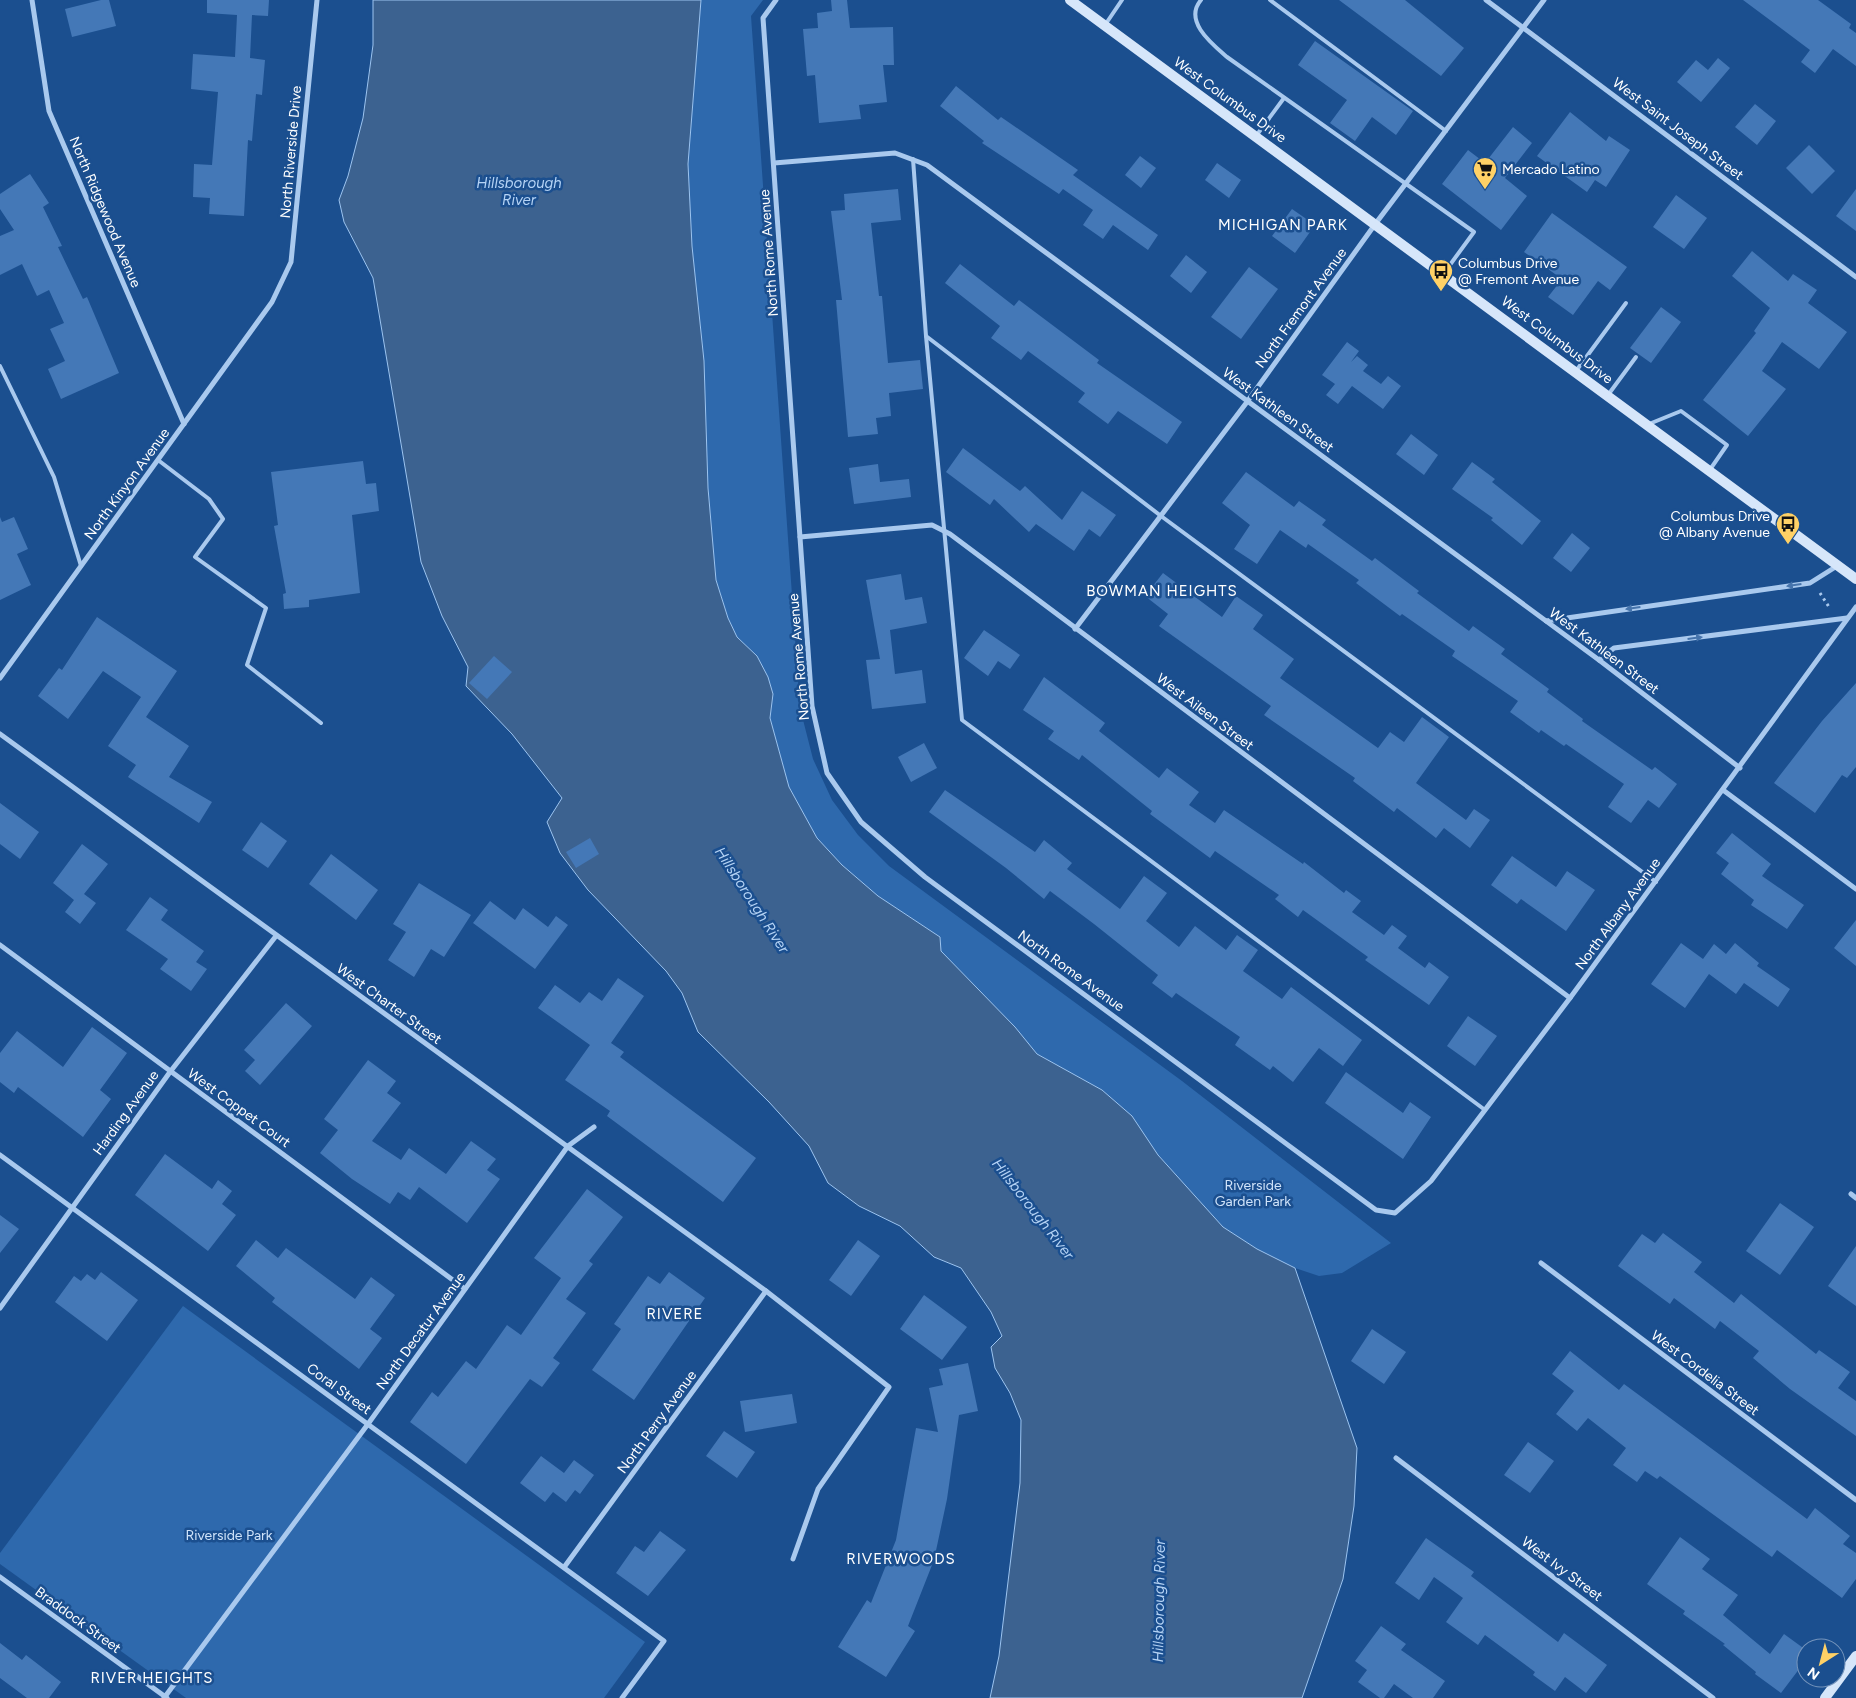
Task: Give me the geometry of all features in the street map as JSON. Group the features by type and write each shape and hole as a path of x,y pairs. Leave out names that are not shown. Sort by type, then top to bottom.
{"main road":[{"name":"West Columbus Drive","path":"1070,0 1444,273 1856,579"},
{"path":"1825,1698 1856,1656"}],"street":[{"name":"North Ridgewood Avenue","path":"32,0 49,111 184,424"},
{"name":"North Riverside Drive","path":"272,302 291,262 317,0"},
{"name":"North Rome Avenue","path":"776,0 763,18 812,706 827,773 861,822 925,877 1376,1210 1395,1214"},
{"name":"West Saint Joseph Street","path":"1486,0 1856,277"},
{"name":"North Fremont Avenue","path":"1075,629 1247,402 1376,223 1544,0"},
{"name":"West Kathleen Street","path":"774,164 895,153 927,165 1599,660 1740,768"},
{"name":"North Kinyon Avenue","path":"0,678 272,302"},
{"name":"West Aileen Street","path":"800,537 932,525 943,530 1570,998"},
{"path":"1546,621 1810,583 1838,566"},
{"name":"North Albany Avenue","path":"1395,1214 1431,1180 1485,1110 1656,882 1856,607"},
{"path":"1599,660 1614,648 1847,618"},
{"name":"West Charter Street","path":"0,734 766,1291 889,1387 818,1489 792,1559"},
{"path":"1723,790 1856,889"},
{"name":"Harding Avenue","path":"0,1308 170,1072 276,936"},
{"name":"West Coppet Court","path":"0,945 465,1289"},
{"name":"North Decatur Avenue","path":"166,1698 368,1424 568,1146 594,1127"},
{"name":"Coral Street","path":"0,1155 565,1566 664,1641 622,1698"},
{"name":"West Cordelia Street","path":"1541,1263 1856,1500"},
{"name":"North Perry Avenue","path":"565,1566 766,1291"},
{"name":"West Ivy Street","path":"1396,1458 1713,1698"},
{"name":"Braddock Street","path":"0,1577 166,1698"}],"lane":[{"path":"1105,25 1122,0"},
{"path":"1202,0 1197,5 1196,21 1206,39 1244,70 1474,232 1444,273"},
{"path":"1270,0 1446,131"},
{"path":"1256,136 1284,98"},
{"path":"913,159 926,336 962,720 1485,1110"},
{"path":"1576,371 1626,302"},
{"path":"926,336 1161,516 1656,882"},
{"path":"1608,395 1636,357"},
{"path":"0,366 54,477 81,566"},
{"path":"1648,425 1681,412 1720,440 1727,446 1709,470"},
{"path":"158,460 209,499 224,519 195,557 266,608 246,665 321,722"}],"path":[{"path":"1820,593 1829,608"}],"green space":[{"name":"Riverside Garden Park","path":"701,0 763,0 751,16 800,708 813,759 832,800 858,835 889,866 1182,1081 1391,1243 1342,1273 1319,1276 1295,1268 1257,1249 1223,1227 1158,1155 1131,1116 1102,1090 1037,1054 1015,1027 941,951 940,937 878,896 842,865 817,838 789,787 770,718 773,694 757,656 737,637 728,618 716,580 708,488 704,361 692,246 688,164"},
{"name":"Riverside Park","path":"183,1306 645,1642 604,1698 186,1698 0,1564 0,1553"}],"water":[{"name":"Hillsborough River","path":"373,0 701,0 688,164 692,246 704,361 708,488 716,580 728,618 737,637 757,656 768,677 773,694 770,718 789,787 817,838 842,865 878,896 940,937 941,951 1015,1027 1037,1054 1102,1090 1132,1116 1158,1155 1223,1227 1257,1249 1295,1268 1357,1448 1354,1506 1343,1579 1302,1698 990,1698 999,1656 1020,1483 1021,1420 1010,1393 995,1368 991,1347 1002,1336 991,1312 961,1268 934,1257 900,1226 859,1206 828,1183 809,1146 769,1102 698,1032 682,993 666,971 588,890 560,853 547,822 562,798 512,734 466,686 468,667 442,616 421,562 373,278 344,222 339,200 348,176 363,118 373,45"}],"building":[{"path":"101,0 109,0 116,26 72,37 65,9"},
{"path":"207,0 269,0 268,16 252,15 250,58 265,60 262,95 256,94 252,141 248,140 244,216 209,214 210,198 193,197 194,164 212,165 218,92 191,89 193,54 235,57 237,15 207,13"},
{"path":"831,0 847,0 850,28 893,27 894,65 883,65 887,102 859,105 861,119 819,123 815,75 807,76 803,29 818,28 817,13 832,11"},
{"path":"1339,0 1405,0 1464,48 1441,76"},
{"path":"1743,0 1818,0 1851,24 1849,28 1856,33 1856,66 1833,49 1815,73 1801,62 1810,50"},
{"path":"1315,41 1413,111 1396,135 1372,117 1355,141 1330,123 1347,100 1298,65"},
{"path":"1718,58 1730,68 1701,102 1677,82 1696,60 1708,70"},
{"path":"956,86 998,120 1001,117 1078,170 1073,175 1158,235 1148,250 1113,225 1103,239 1083,225 1093,210 1063,189 1059,194 982,143 984,141 940,106"},
{"path":"1755,104 1776,121 1757,145 1735,127"},
{"path":"1570,112 1606,141 1609,136 1630,150 1606,187 1595,180 1587,192 1537,156"},
{"name":"Mercado Latino","path":"1513,127 1532,143 1505,178 1527,196 1501,230 1442,184 1468,150 1485,163"},
{"path":"1809,145 1835,171 1812,194 1786,168"},
{"path":"1140,156 1156,168 1141,188 1125,175"},
{"path":"1217,163 1241,180 1229,198 1205,180"},
{"path":"30,174 49,203 43,207 62,246 58,247 83,299 87,297 119,373 61,399 48,369 65,361 50,329 64,323 49,290 37,296 22,264 0,275 0,236 14,230 0,209 0,194"},
{"path":"898,189 901,220 871,223 879,296 882,296 888,363 920,360 923,389 889,393 891,416 876,418 878,434 848,437 836,300 842,300 831,211 845,210 844,194"},
{"path":"1856,189 1856,231 1836,216"},
{"path":"1676,195 1707,218 1684,249 1653,227"},
{"path":"1292,209 1315,225 1295,253 1272,236"},
{"path":"1552,213 1627,267 1610,290 1598,281 1573,315 1548,297 1562,279 1524,252"},
{"path":"1752,251 1788,281 1793,274 1817,290 1808,303 1847,332 1819,369 1782,342 1762,371 1786,389 1748,436 1703,400 1756,333 1754,331 1770,308 1732,276"},
{"path":"1186,255 1207,272 1191,293 1170,276"},
{"path":"960,264 1014,306 1019,300 1099,360 1097,363 1182,422 1167,444 1118,411 1108,424 1078,402 1085,393 1028,351 1021,360 991,338 1000,326 945,283"},
{"path":"1249,267 1278,289 1241,339 1211,317"},
{"path":"1661,307 1681,322 1651,363 1630,348"},
{"path":"1347,342 1359,351 1351,362 1357,356 1368,365 1363,371 1381,384 1388,376 1401,386 1383,409 1352,386 1338,404 1326,395 1335,384 1322,375"},
{"path":"1411,434 1438,455 1424,475 1396,454"},
{"path":"963,448 1020,491 1025,486 1062,520 1082,491 1116,515 1100,537 1089,529 1074,551 1036,524 1029,532 994,499 990,505 946,472"},
{"path":"363,461 366,484 376,483 379,511 352,515 360,593 309,600 309,607 284,609 283,594 286,593 274,526 278,525 271,472"},
{"path":"1472,462 1495,479 1492,482 1541,521 1522,545 1491,520 1493,518 1452,489"},
{"path":"878,464 880,482 909,479 911,497 854,504 849,468"},
{"path":"1246,472 1294,507 1299,501 1326,520 1322,525 1372,561 1375,558 1419,591 1417,593 1469,631 1473,626 1505,649 1501,654 1549,689 1547,692 1583,719 1582,721 1652,770 1655,767 1677,784 1659,808 1648,800 1631,823 1608,807 1624,784 1566,744 1564,746 1541,730 1539,733 1510,712 1518,701 1452,656 1455,651 1402,614 1400,616 1356,583 1359,580 1308,544 1306,548 1280,530 1257,564 1234,549 1250,525 1222,503"},
{"path":"0,517 2,522 14,517 28,549 17,554 31,585 0,600"},
{"path":"1572,533 1590,548 1571,572 1553,558"},
{"path":"1163,573 1222,617 1236,596 1263,615 1253,629 1294,659 1280,678 1378,748 1390,732 1404,742 1422,717 1449,737 1416,783 1466,820 1474,809 1490,820 1470,848 1444,828 1436,838 1397,808 1394,812 1353,781 1355,778 1264,715 1271,706 1159,626 1168,614 1145,596"},
{"path":"901,574 905,600 922,597 927,623 890,630 895,674 922,670 926,703 872,709 866,660 880,659 866,580"},
{"path":"97,617 177,671 146,717 189,746 169,777 212,802 199,823 128,777 136,765 108,746 141,697 103,671 68,719 38,696 59,668 62,670"},
{"path":"984,630 1020,655 1010,669 998,661 988,676 964,658"},
{"path":"494,656 512,672 487,699 469,683"},
{"path":"1044,677 1105,723 1099,731 1159,778 1167,768 1199,792 1189,805 1215,823 1224,810 1303,864 1304,862 1344,893 1346,890 1361,901 1352,912 1384,935 1392,925 1407,936 1398,948 1425,968 1429,962 1449,977 1429,1005 1365,960 1368,957 1303,910 1298,917 1275,899 1279,895 1215,851 1210,858 1150,814 1152,811 1082,755 1079,760 1048,739 1054,731 1023,710"},
{"path":"1856,683 1856,767 1847,778 1842,775 1815,813 1774,783 1822,721"},
{"path":"924,743 937,768 911,782 898,757"},
{"path":"945,790 1035,852 1044,840 1072,863 1067,869 1120,909 1144,876 1167,893 1146,921 1179,947 1195,926 1226,950 1237,935 1258,950 1243,971 1282,999 1291,987 1362,1040 1343,1066 1319,1048 1293,1082 1273,1066 1270,1070 1235,1045 1240,1037 1176,993 1172,998 1152,983 1158,975 1094,924 1050,891 1044,899 1006,868 929,812"},
{"path":"0,803 39,832 20,859 0,844"},
{"path":"261,822 287,841 268,868 242,850"},
{"path":"1732,833 1771,864 1762,876 1804,905 1787,929 1751,905 1754,900 1721,874 1729,863 1716,853"},
{"path":"590,838 599,854 576,868 566,852"},
{"path":"82,844 108,864 84,894 96,903 80,924 65,912 74,900 53,883"},
{"path":"331,854 378,890 356,920 309,884"},
{"path":"1512,856 1556,887 1567,871 1595,890 1566,931 1521,899 1517,904 1491,885"},
{"path":"419,883 471,915 444,957 431,949 414,977 388,960 406,932 393,924"},
{"path":"150,897 168,910 161,920 204,951 196,962 207,969 191,991 160,969 168,959 126,930"},
{"path":"490,901 515,920 523,908 548,927 556,916 568,925 535,969 473,923"},
{"path":"1856,920 1856,966 1834,948"},
{"path":"1681,943 1703,959 1714,944 1726,954 1735,943 1759,963 1757,966 1790,989 1778,1007 1744,983 1736,994 1709,974 1685,1008 1651,984"},
{"path":"618,978 644,996 611,1043 624,1052 620,1057 756,1158 723,1202 607,1116 610,1111 565,1080 590,1045 538,1008 555,985 580,1003 589,992 602,1001"},
{"path":"286,1003 312,1026 260,1085 245,1071 255,1060 244,1050"},
{"path":"1468,1016 1497,1036 1475,1066 1447,1046"},
{"path":"92,1027 127,1053 100,1090 111,1099 83,1137 18,1087 14,1093 0,1082 0,1053 17,1031 63,1067"},
{"path":"368,1060 396,1081 387,1093 401,1103 372,1141 401,1160 409,1148 446,1174 471,1141 496,1159 487,1170 500,1179 467,1223 419,1187 410,1200 398,1192 390,1204 352,1179 320,1153 338,1130 324,1119"},
{"path":"1346,1072 1403,1113 1410,1102 1431,1117 1403,1159 1325,1103"},
{"path":"165,1154 212,1189 218,1180 232,1191 222,1204 236,1215 208,1251 135,1195"},
{"path":"587,1189 623,1217 589,1261 593,1264 566,1299 586,1313 553,1358 560,1363 542,1387 530,1379 466,1464 410,1422 432,1392 438,1397 466,1361 476,1369 507,1325 521,1335 561,1278 534,1258"},
{"path":"1780,1203 1814,1227 1780,1275 1746,1251"},
{"path":"0,1215 19,1229 0,1253"},
{"path":"1663,1233 1702,1262 1694,1272 1734,1303 1741,1294 1816,1354 1819,1350 1850,1372 1838,1388 1856,1401 1856,1436 1790,1389 1753,1358 1759,1351 1720,1321 1715,1329 1674,1298 1670,1304 1618,1266 1642,1234 1655,1243"},
{"path":"256,1240 278,1258 286,1248 355,1299 371,1277 395,1295 370,1329 382,1338 359,1369 272,1302 275,1298 236,1266"},
{"path":"858,1240 880,1256 851,1296 829,1280"},
{"path":"1856,1246 1856,1306 1828,1286"},
{"path":"101,1272 138,1300 107,1341 55,1302 74,1276 81,1281 87,1274 95,1280"},
{"path":"669,1272 705,1298 634,1400 592,1370 621,1329 614,1324 648,1276 660,1284"},
{"path":"924,1295 967,1327 942,1360 900,1329"},
{"path":"1372,1329 1406,1352 1384,1384 1351,1361"},
{"path":"1570,1351 1619,1390 1624,1384 1807,1519 1815,1508 1850,1536 1843,1544 1856,1553 1856,1579 1842,1598 1777,1550 1772,1557 1660,1476 1657,1479 1645,1471 1637,1482 1613,1465 1626,1448 1588,1418 1577,1431 1556,1414 1574,1391 1552,1374"},
{"path":"968,1363 978,1411 959,1415 947,1499 934,1560 908,1626 915,1631 886,1677 838,1647 867,1600 871,1603 896,1540 916,1428 938,1432 929,1388 943,1385 939,1369"},
{"path":"792,1394 797,1423 745,1432 740,1401"},
{"path":"724,1431 755,1452 737,1478 706,1456"},
{"path":"1528,1442 1554,1461 1530,1493 1504,1475"},
{"path":"541,1456 564,1473 574,1460 594,1475 580,1494 575,1490 566,1502 553,1492 545,1502 520,1483"},
{"path":"660,1531 686,1550 648,1596 616,1573 635,1546 644,1552"},
{"path":"1680,1537 1710,1559 1702,1569 1738,1595 1723,1615 1770,1654 1784,1634 1796,1643 1796,1673 1781,1693 1755,1674 1756,1672 1723,1645 1725,1644 1683,1614 1685,1611 1647,1584"},
{"path":"1426,1538 1474,1572 1471,1576 1558,1642 1564,1633 1607,1665 1586,1693 1565,1677 1555,1691 1533,1675 1535,1672 1485,1635 1478,1645 1446,1622 1463,1598 1434,1577 1419,1600 1395,1583"},
{"path":"1381,1626 1406,1644 1401,1650 1445,1681 1433,1698 1413,1698 1394,1684 1384,1698 1380,1698 1358,1682 1367,1670 1355,1661"},
{"path":"0,1643 22,1660 26,1655 61,1682 49,1698 27,1698 0,1678"}],"place":[{"name":"Mercado Latino","path":"1485,190"},
{"name":"Columbus Drive @ Fremont Avenue","path":"1441,292"},
{"name":"Columbus Drive @ Albany Avenue","path":"1788,545"}],"district":[{"name":"MICHIGAN PARK","path":"1283,225"},
{"name":"BOWMAN HEIGHTS","path":"1162,591"},
{"name":"RIVERE","path":"675,1314"},
{"name":"RIVERWOODS","path":"901,1559"},
{"name":"RIVER HEIGHTS","path":"152,1678"}]}
